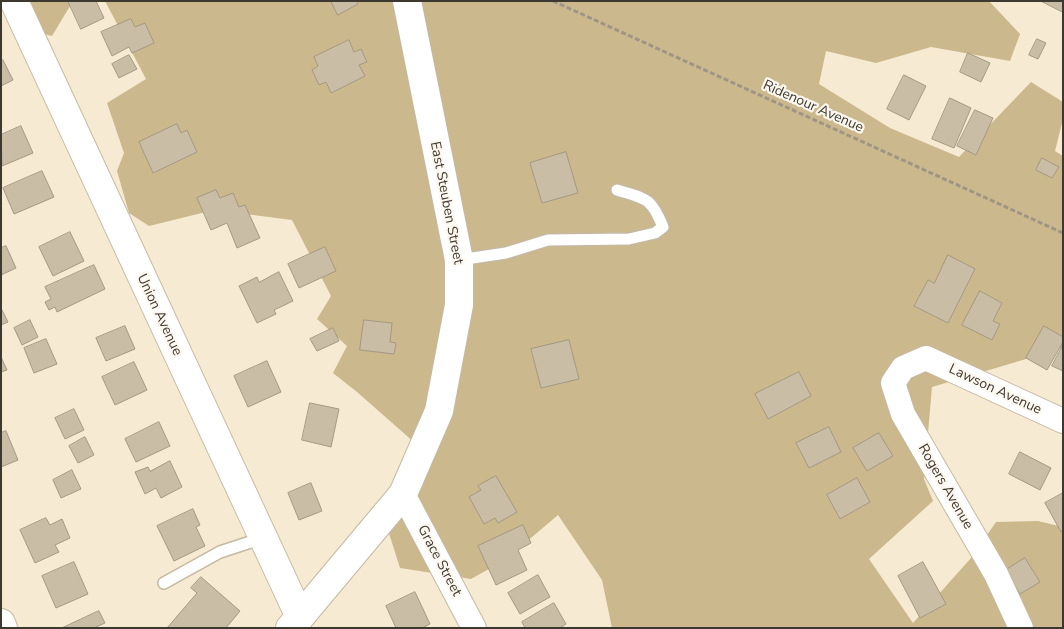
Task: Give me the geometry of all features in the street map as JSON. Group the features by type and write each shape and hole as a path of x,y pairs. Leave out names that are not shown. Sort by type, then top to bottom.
{"main road":[{"name":"Union Avenue","path":"14,1 264,538 299,624"},
{"name":"East Steuben Street","path":"299,624 403,494 439,411 459,305 459,260 406,1"},
{"path":"1,624 3,628"}],"street":[{"name":"Lawson Avenue","path":"926,358 1063,422"},
{"name":"Rogers Avenue","path":"926,358 903,368 893,383 903,414 996,574 1021,628"},
{"name":"Grace Street","path":"403,494 474,628"}],"lane":[{"path":"459,260 506,253 548,240 630,239 655,233 662,227 658,214 648,200 617,190"},
{"path":"164,583 220,552 264,538"}],"path":[{"name":"Ridenour Avenue","path":"553,1 1063,233"}],"shaded area":[{"path":"1,1 73,1 52,36 9,25 1,6"},
{"path":"105,1 989,1 1020,34 1010,61 931,47 876,63 826,51 819,84 890,128 959,157 1031,82 1063,102 1063,119 1055,151 1063,156 1063,348 932,387 924,479 933,501 869,559 913,623 971,558 996,522 1038,521 1063,527 1063,628 612,628 602,580 558,515 505,560 471,579 400,568 388,530 432,458 333,373 347,346 317,319 331,296 292,220 214,210 149,226 129,213 117,171 124,153 107,103 146,79"}],"building":[{"path":"68,1 96,1 104,18 81,29"},
{"path":"331,1 357,1 358,4 338,15"},
{"path":"1041,1 1063,1 1063,12"},
{"path":"131,19 135,27 145,23 154,43 132,53 129,47 112,56 101,32"},
{"path":"1037,39 1046,43 1038,59 1029,55"},
{"path":"349,40 354,52 361,49 367,62 359,65 365,76 331,93 326,82 319,85 312,70 318,66 314,57"},
{"path":"968,53 990,63 981,82 960,72"},
{"path":"129,55 137,69 119,78 112,64"},
{"path":"3,60 13,80 1,86 1,61"},
{"path":"904,75 926,86 909,120 887,109"},
{"path":"950,98 971,108 954,148 932,139"},
{"path":"975,110 993,118 976,155 957,146"},
{"path":"177,124 181,133 187,130 197,152 153,173 139,142"},
{"path":"21,126 33,153 2,166 1,135"},
{"path":"566,152 578,193 542,203 530,163"},
{"path":"1042,158 1059,167 1052,178 1036,170"},
{"path":"42,171 54,197 14,214 3,188"},
{"path":"216,190 220,198 233,193 239,207 245,205 260,238 237,248 227,223 211,230 197,198"},
{"path":"70,232 84,261 53,276 39,247"},
{"path":"6,246 16,268 1,275 1,248"},
{"path":"325,247 336,271 299,288 288,264"},
{"path":"948,255 975,269 948,323 914,306 928,280 934,283"},
{"path":"94,265 105,289 57,312 55,307 49,310 45,302 51,299 45,287"},
{"path":"279,272 293,301 274,310 276,314 257,323 239,286 257,277 259,282"},
{"path":"980,291 1002,303 993,321 1000,324 992,340 962,325"},
{"path":"1,308 8,322 1,325"},
{"path":"30,320 38,337 22,345 14,328"},
{"path":"364,320 392,323 390,342 396,343 394,354 360,350"},
{"path":"125,326 135,349 106,361 96,338"},
{"path":"1044,326 1063,337 1063,342 1047,370 1026,358"},
{"path":"333,328 339,341 317,351 310,339"},
{"path":"46,339 57,364 34,373 24,348"},
{"path":"569,340 579,379 541,388 531,349"},
{"path":"1063,345 1063,371 1052,366"},
{"path":"1,357 7,370 1,372"},
{"path":"267,361 281,392 248,407 234,376"},
{"path":"134,362 147,390 115,405 102,377"},
{"path":"799,372 811,396 768,419 755,394"},
{"path":"310,403 339,409 331,447 302,440"},
{"path":"74,409 84,430 65,439 55,418"},
{"path":"159,422 170,446 136,462 125,439"},
{"path":"829,427 841,452 809,468 796,443"},
{"path":"6,431 18,460 1,467 1,433"},
{"path":"879,433 893,456 867,471 853,448"},
{"path":"85,437 94,455 78,463 69,446"},
{"path":"1020,452 1051,468 1040,490 1009,474"},
{"path":"170,461 182,487 161,498 156,488 145,494 135,472 148,467 150,471"},
{"path":"72,470 81,489 61,498 53,480"},
{"path":"496,476 517,512 498,523 495,518 484,524 469,497 481,490 478,486"},
{"path":"857,478 870,502 840,519 827,495"},
{"path":"311,483 322,511 299,520 288,493"},
{"path":"1063,493 1063,531 1061,532 1045,503"},
{"path":"193,509 200,525 196,527 205,546 174,561 157,526"},
{"path":"46,518 50,525 62,519 70,538 55,545 59,552 35,563 20,530"},
{"path":"523,525 531,543 518,550 527,570 496,585 478,546"},
{"path":"1025,558 1040,582 1020,594 1006,570"},
{"path":"74,562 88,594 56,608 42,576"},
{"path":"923,562 946,604 920,618 898,576"},
{"path":"538,575 550,597 520,614 508,593"},
{"path":"201,577 240,611 226,628 167,628 197,593 191,588"},
{"path":"415,592 430,624 422,628 396,628 386,606"},
{"path":"554,603 566,624 560,628 525,628 522,622"},
{"path":"99,611 105,623 94,628 62,628"}]}
